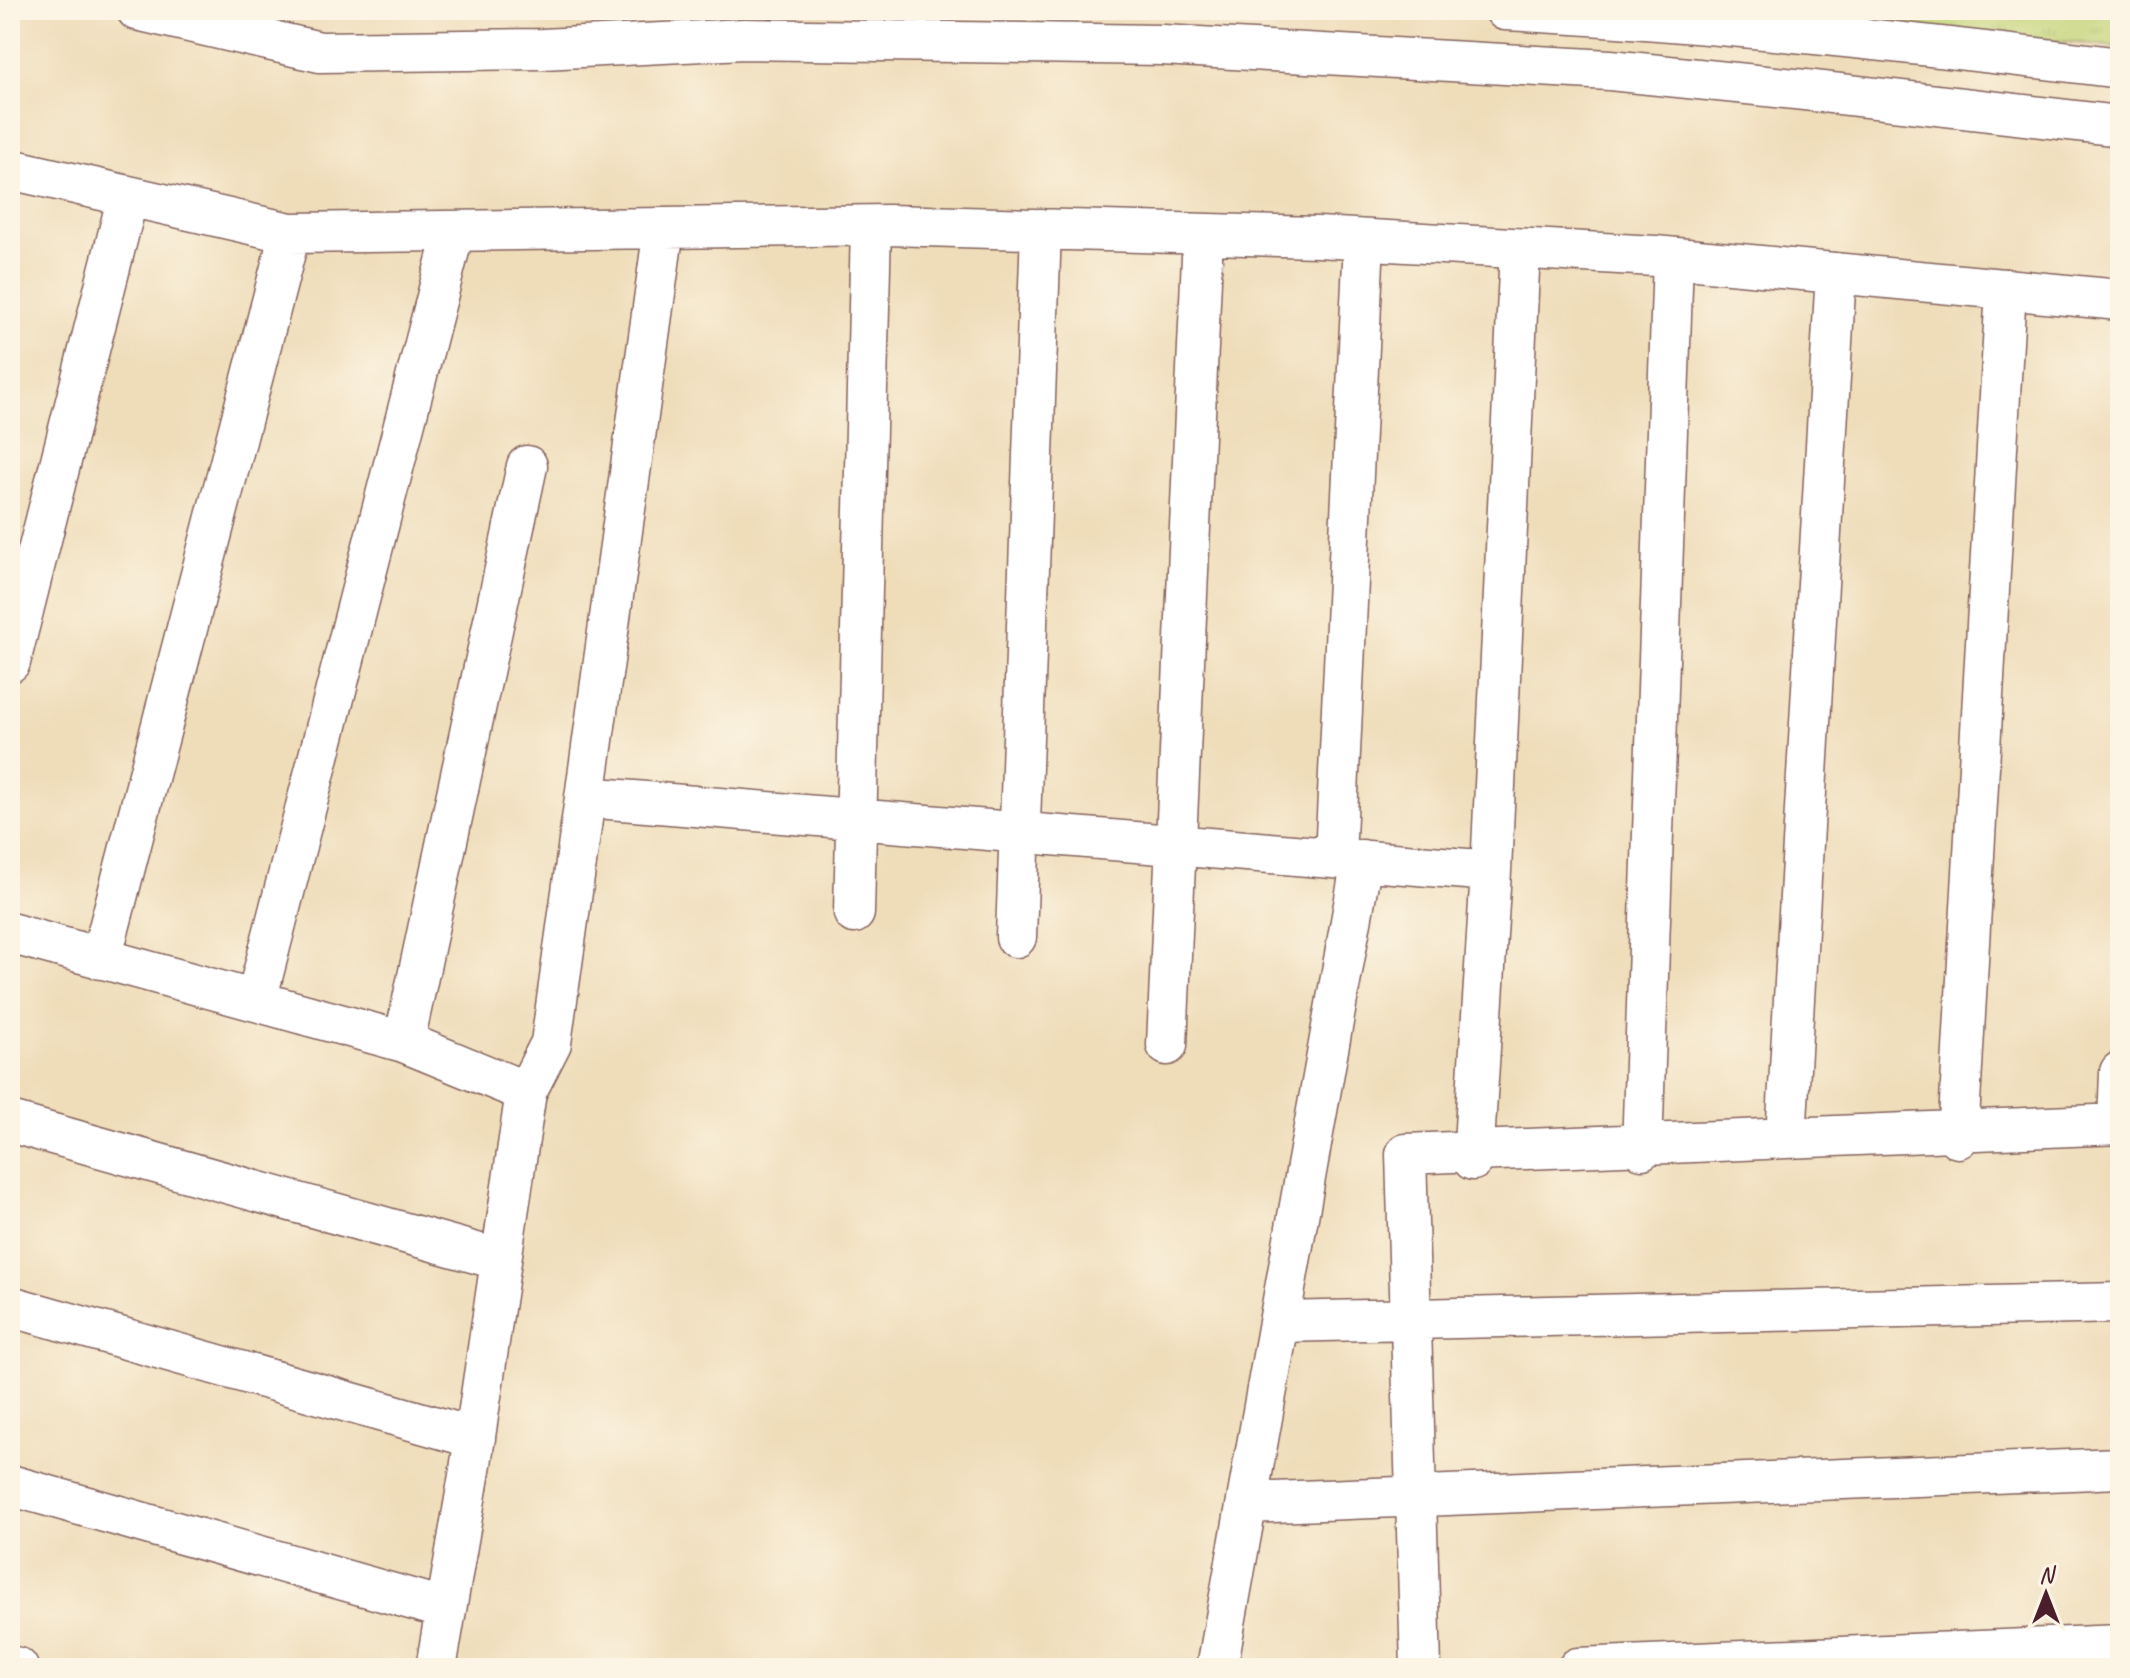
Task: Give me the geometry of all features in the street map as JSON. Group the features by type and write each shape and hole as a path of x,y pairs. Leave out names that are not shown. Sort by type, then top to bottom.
{"street":[{"path":"137,10 320,52 542,49 744,39 1162,45 1610,70 2120,126"},
{"path":"1505,10 1768,29 2120,68"},
{"path":"10,169 290,233 871,226 1203,234 1673,258 2120,300"},
{"path":"10,662 128,196"},
{"path":"854,913 871,226"},
{"path":"436,1668 475,1438 526,1092 551,1043 664,228"},
{"path":"1016,937 1041,229"},
{"path":"256,1001 454,231"},
{"path":"101,959 290,233"},
{"path":"1167,1045 1203,234"},
{"path":"1217,1668 1280,1322 1349,859 1364,240"},
{"path":"1474,1156 1491,871 1520,249"},
{"path":"1642,1147 1673,258"},
{"path":"1786,1138 1836,273"},
{"path":"1958,1135 2006,289"},
{"path":"404,1042 527,466"},
{"path":"585,797 1491,871"},
{"path":"10,933 404,1042 526,1092"},
{"path":"1421,1668 1406,1154 1474,1156 1786,1138 1958,1135 2119,1124 2120,1072"},
{"path":"10,1122 501,1260"},
{"path":"1280,1322 2120,1303"},
{"path":"10,1306 475,1438"},
{"path":"1247,1503 2120,1468"},
{"path":"10,1485 446,1609"},
{"path":"1578,1668 2120,1645"},
{"path":"10,1666 18,1668"}],"green space":[{"path":"1737,10 2120,10 2120,47"}]}
